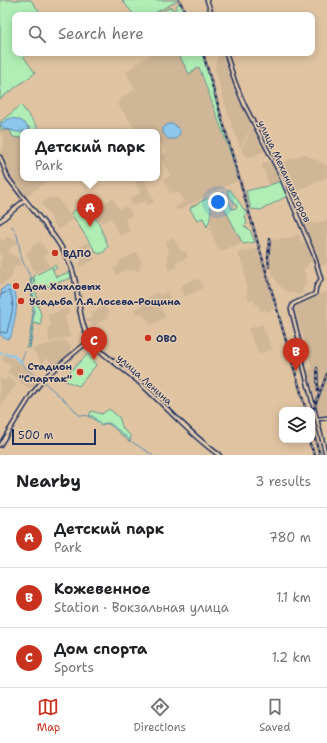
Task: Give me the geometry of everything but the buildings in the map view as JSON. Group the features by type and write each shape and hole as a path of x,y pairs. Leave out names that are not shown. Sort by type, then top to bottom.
{"main road":[{"path":"0,221 25,200"},
{"name":"улица Ленина","path":"25,200 57,240 68,258 74,277 81,318 90,340 139,382 201,443 219,455"}],"street":[{"path":"207,0 211,12"},
{"name":"улица Механизаторов","path":"227,56 244,104 278,170 314,255 321,279 314,295 293,304 290,309 298,336 303,365 318,419"},
{"name":"улица Ленина","path":"0,157 8,178 25,200"},
{"path":"0,445 32,394 45,377 90,340"},
{"path":"326,455 319,431 318,419 327,418"}],"shaded area":[{"path":"148,56 180,56 189,73 198,67 238,178 237,181 177,211 175,207 184,202 179,193 174,192 170,194 164,179 170,176 161,157 167,152 160,142 160,129 136,129 118,105 122,98 135,89 126,72"},
{"path":"217,56 224,56 234,86 254,123 240,147 229,118 216,72 214,72"},
{"path":"254,124 267,150 250,157 244,155 241,148"},
{"path":"0,130 10,130 13,137 20,138 20,181 47,181 26,197 9,175 0,153 4,147 4,138"},
{"path":"304,154 327,165 327,177 292,194 279,164"},
{"path":"272,161 280,181 269,185 262,166 263,163"},
{"path":"145,181 154,202 147,205 145,201 133,206 129,199 140,193 135,182"},
{"path":"50,197 53,199 56,197 73,219 58,230 51,219 52,218 41,204"},
{"path":"112,198 119,209 125,206 126,209 129,208 132,215 125,219 130,232 121,236 111,218 102,223 97,218 103,212 100,207"},
{"path":"219,198 242,242 222,251 218,249 209,227 211,226 212,208 216,205 214,201"},
{"path":"310,220 313,224 327,220 327,264 321,266 317,253 315,253 302,223"},
{"path":"299,234 302,242 305,242 313,261 308,263 307,267 304,268 307,282 305,283 306,286 302,288 304,293 298,295 284,290 278,284 272,274 269,259 271,241 284,238 287,239"},
{"path":"6,237 16,239 17,244 11,247 8,253 18,257 20,265 15,265 10,280 1,285 0,261 3,257 0,256 0,240 5,241"},
{"path":"173,237 182,252 186,251 188,257 175,263 177,267 170,270 167,265 167,256 169,254 166,241"},
{"path":"40,241 48,253 44,256 50,266 35,273 26,253 32,250 30,247"},
{"path":"88,242 95,260 80,267 79,263 82,262 78,254 80,252 77,248"},
{"path":"257,248 260,261 262,261 266,273 274,309 266,312 265,310 261,311 253,300 249,301 244,268 238,253"},
{"path":"137,252 142,264 139,266 141,269 137,272 135,269 129,272 126,269 117,275 113,269 119,265 119,261"},
{"path":"200,279 203,288 185,297 180,286 190,281"},
{"path":"327,291 327,378 321,379 318,394 315,396 307,370 312,368 294,305"},
{"path":"158,292 160,295 167,292 171,300 162,305 161,309 166,317 151,325 142,313 136,314 134,309 142,306 141,302"},
{"path":"103,307 106,307 109,317 93,326 89,322 84,321 92,318 91,314"},
{"path":"68,308 69,315 65,316 70,337 49,342 48,329 51,326 48,315"},
{"path":"262,324 272,349 259,354 248,329"},
{"path":"64,340 72,347 69,349 72,353 55,367 47,358 42,363 32,349"},
{"path":"5,354 22,364 34,376 40,383 37,387 34,385 29,389 7,372 11,366 2,359"},
{"path":"8,377 17,384 0,406 0,378 5,381"},
{"path":"327,378 327,414 323,415 319,413 316,404"}],"green space":[{"path":"0,0 31,0 40,12 12,12 12,56 25,56 24,57 35,73 0,99"},
{"path":"122,0 179,0 157,12 132,12"},
{"path":"180,2 185,12 162,12 171,7 173,10 177,8 176,6"},
{"path":"180,56 203,56 239,179 199,67 189,74"},
{"path":"21,105 39,129 30,129 23,122 16,119 0,124 0,122"},
{"path":"0,124 5,130 1,130"},
{"path":"10,129 20,132 20,138 13,137 10,130 5,130"},
{"path":"281,181 287,196 261,210 251,209 246,191"},
{"path":"230,189 247,214 245,216 247,223 244,226 250,230 255,242 243,244 218,196 224,192 232,209 236,208 237,206 227,191"},
{"path":"208,198 210,200 211,210 207,227 203,218 197,220 190,209"},
{"path":"84,204 98,222 108,246 104,252 99,254 96,252 71,213"},
{"path":"55,265 57,268 52,268 56,277 67,273 68,274 71,271 71,278 50,285 49,287 46,285 37,290 35,288 34,276"},
{"path":"31,277 33,278 37,304 41,314 41,325 34,323 30,348 30,340 28,348 26,348 30,334 32,316 33,294 32,299"},
{"name":"Стадион \"Спартак\"","path":"88,354 96,365 79,386 62,379"},
{"path":"109,409 119,417 123,429 131,436 130,442 110,425 106,423 101,426 93,418 89,417 91,411 102,414"}],"water":[{"path":"10,118 16,119 25,124 29,129 20,129 20,132 16,132 8,129 5,130 0,124"},
{"path":"168,124 174,124 180,130 180,133 176,139 168,139 163,133 163,128"},
{"path":"6,286 12,288 15,293 16,300 11,337 7,339 0,335 0,300 2,289"}],"waterway":[{"path":"12,226 17,235 22,260 30,276"},
{"path":"29,347 34,313 31,278"},
{"path":"25,351 21,362 41,381"},
{"path":"6,354 14,356 21,362"},
{"path":"44,382 79,415 88,416"},
{"path":"90,416 93,416 101,424 111,424 130,440"},
{"path":"132,442 153,455"}],"railway":[{"path":"179,0 185,12"},
{"path":"204,56 305,407"},
{"path":"269,267 268,257 270,239"},
{"path":"317,368 318,391"},
{"path":"314,407 327,374"},
{"path":"315,439 320,455"},
{"path":"309,443 315,455"}],"place":[{"name":"Детский парк","path":"90,227"},
{"name":"ВДПО","path":"55,253"},
{"name":"Дом Хохловых","path":"16,286"},
{"name":"Усадьба Л.А.Лосева-Рощина","path":"21,301"},
{"name":"ОВО","path":"148,338"},
{"name":"Дом спорта","path":"94,360"},
{"name":"Кожевенное","path":"296,371"},
{"name":"Стадион \"Спартак\"","path":"80,372"}]}
